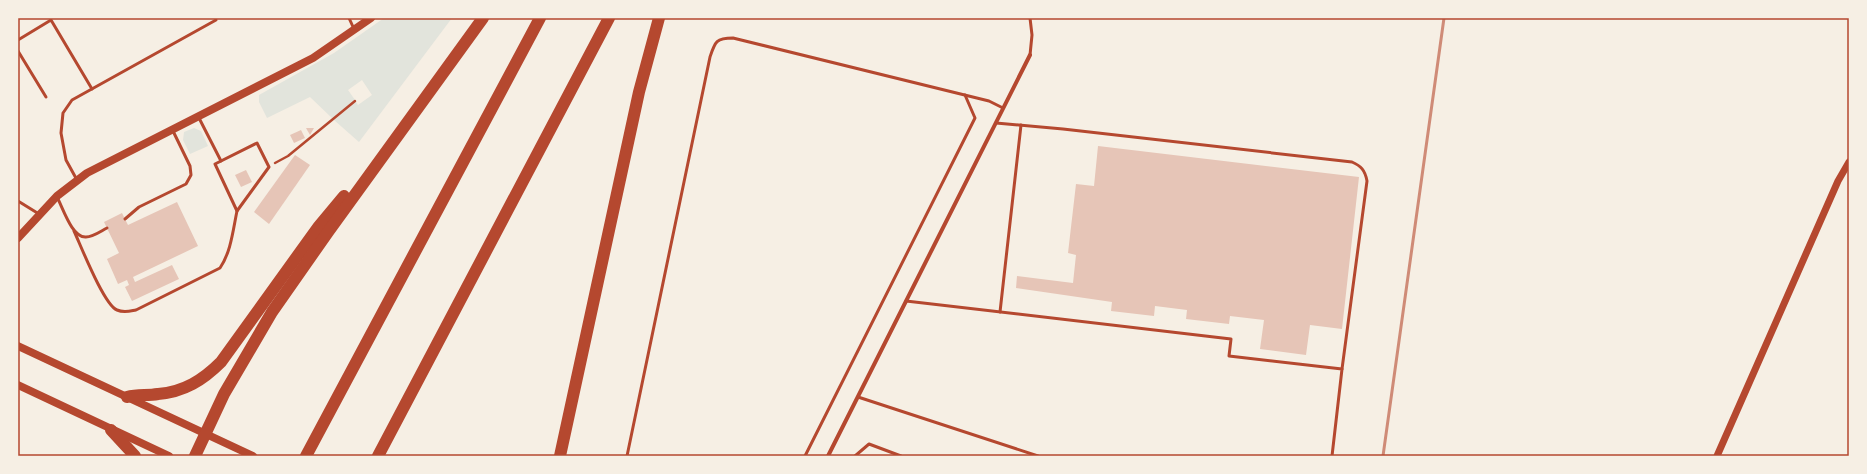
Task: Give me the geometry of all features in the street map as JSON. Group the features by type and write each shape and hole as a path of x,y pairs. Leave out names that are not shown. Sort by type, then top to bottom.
{"highway":[{"path":"195,456 238,370 272,312 483,18"},
{"path":"306,456 540,18"},
{"path":"378,456 609,18"},
{"path":"560,456 639,92 659,18"},
{"path":"128,397 137,394 157,395 170,393 196,382 209,374 226,356 319,226 407,122"},
{"path":"111,430 135,456"}],"main road":[{"path":"18,238 56,196 87,173 313,58 355,31 371,18"},
{"path":"18,346 253,456"},
{"path":"18,385 169,456"}],"street":[{"path":"828,456 1030,55"},
{"path":"1718,456 1838,181 1849,162"}],"lane":[{"path":"349,18 355,31"},
{"path":"1030,18 1032,35 1030,55"},
{"path":"18,40 50,19 92,89"},
{"path":"78,180 66,160 63,148 63,113 72,100 216,20"},
{"path":"627,456 710,57 715,43 722,38 733,38 989,100 1003,108"},
{"path":"18,51 46,97"},
{"path":"805,456 975,118 965,95"},
{"path":"199,116 221,161"},
{"path":"996,123 1352,162 1359,165 1363,169 1367,181 1332,456"},
{"path":"1000,312 1021,125"},
{"path":"125,219 130,217 139,207 186,184 191,176 190,166 172,130"},
{"path":"56,196 106,299 117,310 126,312 136,310 220,268 225,260 238,211 269,167 257,143 215,164 238,211"},
{"path":"18,201 39,214"},
{"path":"74,231 80,237 88,237 107,228"},
{"path":"906,301 1231,339 1229,356 1342,369"},
{"path":"858,397 1038,456"},
{"path":"855,456 869,444 901,456"}],"path":[{"path":"269,167 288,156 355,101"}],"shaded area":[{"path":"384,18 452,18 359,142 334,120 356,102 358,105 372,95 362,80 348,90 355,100 332,118 310,97 267,118 259,102 259,95 334,53"},
{"path":"194,128 201,131 208,146 190,154 183,140 184,132"}],"building":[{"path":"306,128 314,128 310,135"},
{"path":"301,130 305,138 294,143 290,135"},
{"path":"1098,146 1359,177 1342,329 1310,325 1306,355 1260,349 1264,320 1230,316 1229,324 1186,319 1187,310 1155,306 1154,316 1111,311 1112,302 1016,288 1017,276 1073,283 1076,255 1068,253 1076,184 1094,186"},
{"path":"295,155 310,165 269,224 254,212"},
{"path":"246,170 252,182 241,187 235,175"},
{"path":"177,202 198,246 133,277 135,282 172,265 179,279 132,301 125,287 129,285 127,280 118,284 107,259 119,253 104,222 122,213 128,225"}],"railway":[{"path":"1383,456 1444,18"}]}
